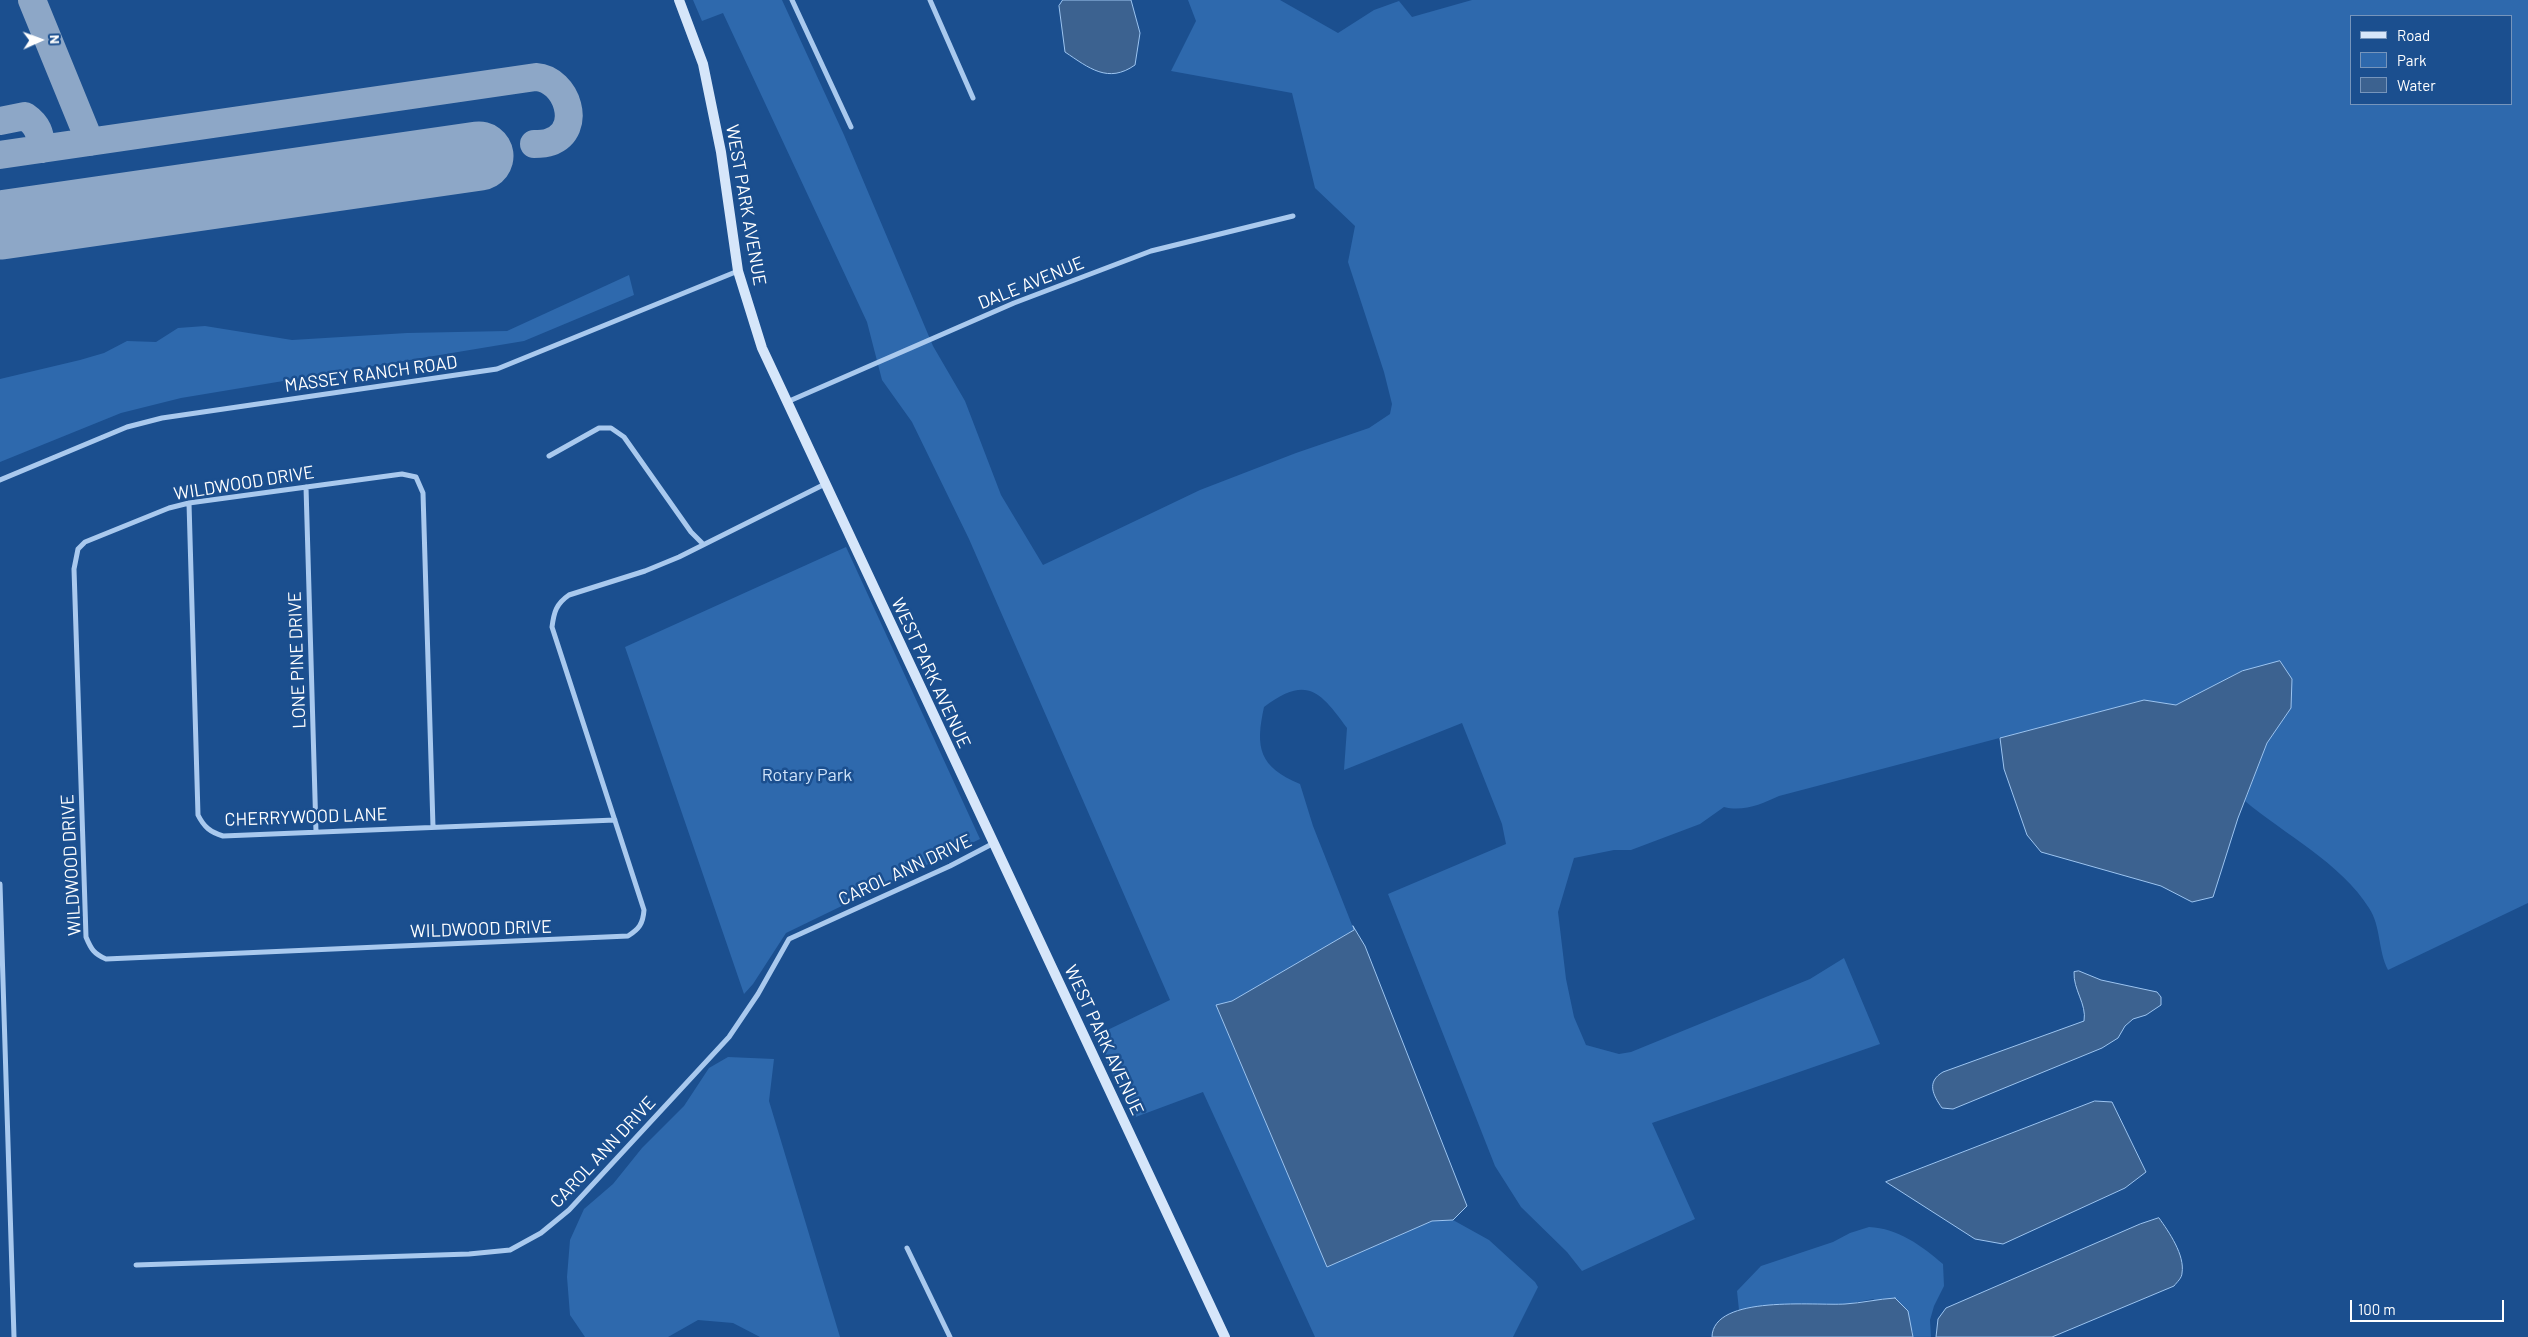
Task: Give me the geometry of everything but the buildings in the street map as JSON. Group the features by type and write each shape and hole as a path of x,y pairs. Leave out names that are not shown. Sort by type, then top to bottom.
{"street":[{"name":"WEST PARK AVENUE","path":"679,0 702,64 721,152 738,271 762,348 824,484 1225,1337"},
{"path":"792,0 851,126"},
{"path":"930,0 973,98"},
{"name":"DALE AVENUE","path":"788,402 1014,303 1151,251 1293,216"},
{"name":"MASSEY RANCH ROAD","path":"0,480 127,427 162,418 497,369 738,271"},
{"path":"549,456 599,428 611,428 624,436 691,532 702,544"},
{"name":"WILDWOOD DRIVE","path":"432,827 423,493 416,478 402,474 189,503 170,508 85,542 78,549 75,558 86,937 91,949 97,955 106,959 628,936 638,930 644,920 644,910 552,627 554,612 559,602 569,595 645,571 824,484"},
{"name":"LONE PINE DRIVE","path":"306,487 316,832"},
{"name":"CHERRYWOOD LANE","path":"189,503 198,815 204,826 211,832 223,836 616,820"},
{"name":"CAROL ANN DRIVE","path":"136,1265 469,1254 510,1250 542,1233 569,1210 729,1037 758,994 789,939 950,866 994,843"},
{"path":"0,884 14,1337"},
{"path":"907,1248 950,1337"}],"green space":[{"path":"693,0 782,0 844,135 933,346 965,401 1001,495 1043,565 1200,490 1296,453 1369,428 1390,414 1392,404 1384,372 1348,262 1355,226 1315,188 1292,93 1171,71 1196,21 1188,0 1280,0 1338,33 1374,10 1399,1 1412,17 1472,0 2528,0 2528,903 2388,970 2382,955 2373,915 2357,892 2328,863 2245,801 2267,743 2291,708 2242,671 2176,705 2144,700 1779,796 1745,808 1724,807 1700,824 1631,850 1614,850 1574,858 1558,912 1566,979 1574,1017 1586,1045 1619,1054 1631,1052 1810,979 1844,958 1880,1044 1652,1123 1695,1219 1582,1271 1567,1252 1521,1207 1495,1166 1388,894 1506,844 1502,824 1462,723 1344,770 1347,728 1329,705 1320,697 1312,692 1302,690 1291,692 1264,707 1260,734 1263,754 1276,771 1300,784 1313,826 1354,930 1232,1001 1216,1005 1327,1267 1432,1221 1453,1220 1489,1240 1535,1282 1538,1287 1513,1337 1315,1337 1203,1092 1133,1118 1095,1036 1170,1000 969,539 912,422 882,380 867,322 723,13 702,21"},
{"path":"629,275 634,295 524,341 181,398 121,413 0,462 0,379 104,353 127,341 156,342 178,328 205,326 292,340 407,333 507,331"},
{"name":"Rotary Park","path":"846,547 980,839 786,933 753,984 744,994 625,647"},
{"path":"728,1057 774,1059 769,1101 840,1337 760,1337 733,1323 698,1320 668,1337 585,1337 570,1315 567,1277 570,1240 584,1209 613,1184 642,1148 684,1106 709,1068"},
{"path":"1869,1227 1900,1234 1927,1251 1943,1264 1944,1286 1934,1306 1930,1320 1931,1337 1913,1337 1913,1332 1873,1299 1847,1304 1771,1305 1739,1310 1737,1291 1761,1266 1833,1242 1850,1233"}],"water":[{"path":"1063,0 1131,0 1140,33 1135,65 1125,71 1116,73 1099,72 1065,52 1059,6"},
{"path":"2280,661 2292,679 2291,708 2267,743 2238,818 2213,897 2192,902 2161,886 2041,852 2027,835 2004,769 2000,738 2144,700 2176,705 2242,671"},
{"path":"1353,926 1365,946 1467,1206 1453,1220 1432,1221 1327,1267 1216,1005 1232,1001 1354,930"},
{"path":"2079,971 2101,980 2157,992 2161,997 2161,1005 2146,1015 2133,1019 2125,1026 2118,1038 2102,1048 1953,1109 1942,1108 1934,1094 1933,1084 1934,1080 1943,1072 2084,1021 2084,1009 2074,979 2074,972"},
{"path":"2095,1101 2112,1102 2146,1172 2125,1188 2003,1244 1975,1239 1886,1182"},
{"path":"2159,1218 2179,1251 2181,1259 2182,1275 2174,1286 2052,1337 1936,1337 1938,1319 1946,1308 2140,1224"},
{"path":"1895,1298 1908,1311 1913,1337 1712,1337 1717,1323 1729,1314 1747,1308 1790,1304 1845,1304"}],"taxiway":[{"path":"32,0 90,142"},
{"path":"0,155 536,77 547,80 556,86 563,95 569,117 567,127 560,136 548,143 534,144"},
{"path":"0,121 25,116 38,130 42,149"}],"runway":[{"path":"0,225 479,156"}]}
